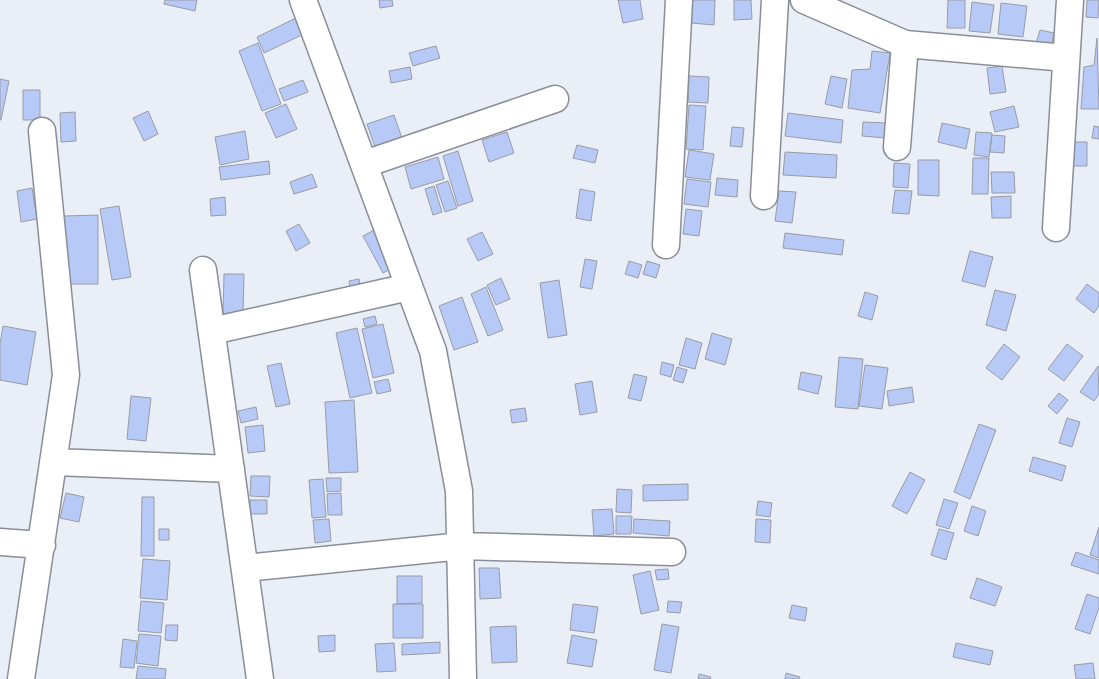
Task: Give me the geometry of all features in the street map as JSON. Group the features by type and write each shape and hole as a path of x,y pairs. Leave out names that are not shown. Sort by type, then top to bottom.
{"street":[{"path":"303,0 432,351 459,491 462,546 463,679"},
{"path":"666,245 679,0"},
{"path":"764,196 775,0"},
{"path":"1056,228 1070,0"},
{"path":"816,3 905,44 1066,58"},
{"path":"897,147 905,44"},
{"path":"364,164 555,99"},
{"path":"22,679 55,462 66,375 42,130"},
{"path":"203,270 260,679"},
{"path":"212,331 409,287"},
{"path":"55,462 231,469"},
{"path":"0,542 42,545"},
{"path":"245,568 462,546 672,552"}],"building":[{"path":"165,0 197,0 195,11 164,4"},
{"path":"379,0 392,0 393,6 380,8"},
{"path":"618,0 640,0 643,19 623,23"},
{"path":"692,0 715,0 714,25 691,23"},
{"path":"734,0 751,0 752,19 734,20"},
{"path":"948,0 965,0 965,28 947,28"},
{"path":"1087,0 1099,0 1098,18 1086,17"},
{"path":"972,2 994,5 990,33 969,31"},
{"path":"1001,3 1027,6 1023,37 998,34"},
{"path":"298,17 306,33 264,53 257,37"},
{"path":"1040,30 1054,33 1051,46 1036,43"},
{"path":"1097,38 1099,109 1081,109 1084,67 1094,65"},
{"path":"258,43 281,104 262,111 239,51"},
{"path":"436,46 440,58 413,66 409,53"},
{"path":"872,51 890,53 880,113 848,108 852,70 870,69"},
{"path":"1002,66 1006,92 990,94 987,68"},
{"path":"410,67 412,79 391,83 389,71"},
{"path":"689,76 709,77 708,103 688,102"},
{"path":"831,76 847,79 842,108 825,104"},
{"path":"0,79 9,81 1,120 0,120"},
{"path":"303,80 308,92 284,101 279,89"},
{"path":"23,90 40,90 40,120 23,120"},
{"path":"286,104 297,129 276,138 265,113"},
{"path":"689,105 706,106 703,150 686,149"},
{"path":"1014,106 1019,127 995,132 990,112"},
{"path":"148,111 158,134 144,141 133,118"},
{"path":"75,112 76,141 61,142 60,113"},
{"path":"788,113 843,120 841,143 785,136"},
{"path":"394,115 403,141 376,150 367,124"},
{"path":"863,122 887,123 886,138 862,136"},
{"path":"942,123 970,129 966,149 938,142"},
{"path":"1094,126 1099,127 1099,139 1092,138"},
{"path":"732,127 744,128 742,147 730,146"},
{"path":"245,131 249,159 220,165 215,137"},
{"path":"507,132 514,153 489,162 482,140"},
{"path":"976,132 992,133 989,157 974,155"},
{"path":"992,135 1005,136 1004,153 990,152"},
{"path":"1066,142 1087,142 1087,166 1066,166"},
{"path":"577,145 598,150 595,163 573,158"},
{"path":"689,150 714,154 710,180 685,177"},
{"path":"458,151 473,201 458,206 443,156"},
{"path":"785,152 837,155 836,178 783,175"},
{"path":"438,157 444,179 411,189 405,167"},
{"path":"973,158 989,158 988,194 972,194"},
{"path":"918,160 939,160 939,196 918,195"},
{"path":"269,161 270,174 221,180 219,167"},
{"path":"894,163 910,164 908,188 893,187"},
{"path":"991,172 1014,172 1015,193 992,193"},
{"path":"312,174 317,187 294,194 290,182"},
{"path":"717,178 738,180 737,197 715,195"},
{"path":"687,179 711,182 708,207 684,204"},
{"path":"448,181 457,208 445,212 436,185"},
{"path":"434,186 442,212 433,215 425,189"},
{"path":"32,188 37,219 21,222 17,191"},
{"path":"580,189 595,192 591,221 576,218"},
{"path":"895,190 912,191 909,214 892,213"},
{"path":"779,191 796,192 792,223 775,221"},
{"path":"1011,196 1011,218 992,218 991,197"},
{"path":"225,197 226,215 211,216 210,199"},
{"path":"119,206 131,277 112,280 100,209"},
{"path":"686,209 702,211 699,236 683,234"},
{"path":"98,215 98,284 64,284 64,216"},
{"path":"299,224 310,243 296,251 286,231"},
{"path":"376,229 396,266 383,273 363,236"},
{"path":"482,232 493,254 478,261 467,239"},
{"path":"785,233 844,240 842,255 783,248"},
{"path":"970,251 993,257 985,287 962,281"},
{"path":"585,259 597,261 592,289 580,287"},
{"path":"629,261 642,265 638,278 625,274"},
{"path":"647,261 660,265 656,278 643,274"},
{"path":"224,274 244,274 243,316 223,316"},
{"path":"501,278 510,299 496,305 487,285"},
{"path":"359,279 361,292 351,294 349,281"},
{"path":"559,280 567,335 548,338 540,283"},
{"path":"1087,284 1099,293 1099,306 1094,313 1076,299"},
{"path":"486,287 503,330 488,336 471,294"},
{"path":"995,290 1016,295 1006,331 986,325"},
{"path":"865,292 878,296 872,320 858,316"},
{"path":"462,297 478,342 454,350 439,306"},
{"path":"375,316 377,324 365,327 363,319"},
{"path":"383,324 394,373 373,378 362,329"},
{"path":"3,326 36,332 27,385 0,380 0,344"},
{"path":"357,328 372,393 350,398 336,333"},
{"path":"712,333 732,339 725,365 705,359"},
{"path":"686,338 702,343 695,369 679,365"},
{"path":"1004,344 1020,357 1002,380 986,368"},
{"path":"1067,344 1083,356 1064,381 1048,369"},
{"path":"839,357 863,359 858,409 835,407"},
{"path":"662,362 674,365 671,377 660,374"},
{"path":"281,363 290,404 276,407 267,366"},
{"path":"865,365 888,368 882,409 859,406"},
{"path":"1098,366 1099,394 1094,401 1080,392"},
{"path":"677,367 687,370 683,383 673,380"},
{"path":"801,372 822,376 818,394 798,389"},
{"path":"634,374 647,377 641,401 628,398"},
{"path":"388,379 391,391 377,394 374,382"},
{"path":"592,381 597,412 580,415 575,384"},
{"path":"912,387 914,402 889,406 887,391"},
{"path":"1059,393 1068,400 1057,414 1048,406"},
{"path":"131,396 151,398 146,441 127,439"},
{"path":"354,400 358,472 329,473 325,402"},
{"path":"256,407 258,419 241,423 238,411"},
{"path":"525,408 527,421 512,423 510,410"},
{"path":"1067,418 1080,422 1072,447 1059,443"},
{"path":"979,424 996,430 970,499 954,492"},
{"path":"263,425 265,451 248,453 245,427"},
{"path":"1033,457 1066,466 1062,481 1029,471"},
{"path":"910,472 925,480 907,514 892,506"},
{"path":"251,476 270,476 269,497 250,496"},
{"path":"326,478 341,478 341,491 327,492"},
{"path":"323,479 326,517 312,518 309,480"},
{"path":"688,484 688,500 643,501 643,485"},
{"path":"617,489 632,490 631,513 616,512"},
{"path":"66,493 84,497 79,522 60,518"},
{"path":"341,493 342,515 328,515 327,494"},
{"path":"142,497 154,497 154,556 141,556"},
{"path":"944,499 958,503 949,529 936,525"},
{"path":"250,500 267,500 267,514 250,514"},
{"path":"758,501 772,503 770,517 756,515"},
{"path":"972,506 986,511 978,536 964,531"},
{"path":"612,509 614,534 594,536 592,510"},
{"path":"616,516 632,516 631,534 616,534"},
{"path":"329,519 331,541 315,543 313,520"},
{"path":"634,519 670,521 669,536 633,533"},
{"path":"756,519 771,520 770,543 755,542"},
{"path":"1099,527 1099,558 1090,555"},
{"path":"159,529 169,529 169,540 159,540"},
{"path":"939,529 954,533 946,560 931,555"},
{"path":"1076,552 1099,560 1099,574 1071,565"},
{"path":"143,559 170,561 167,600 140,598"},
{"path":"479,568 499,568 501,598 480,599"},
{"path":"668,569 669,579 657,580 655,570"},
{"path":"650,571 659,610 641,614 633,575"},
{"path":"397,576 422,576 422,603 397,604"},
{"path":"977,578 1002,587 995,606 970,598"},
{"path":"1087,594 1099,598 1099,607 1090,634 1075,629"},
{"path":"141,601 164,603 161,633 138,631"},
{"path":"668,601 682,602 680,613 667,612"},
{"path":"393,604 423,604 423,638 393,638"},
{"path":"573,604 598,607 594,633 570,630"},
{"path":"792,605 807,608 805,621 789,618"},
{"path":"662,624 679,627 671,673 654,670"},
{"path":"166,625 178,625 177,641 165,640"},
{"path":"516,626 517,662 492,663 490,627"},
{"path":"139,634 161,636 158,666 136,663"},
{"path":"335,635 335,651 319,652 318,636"},
{"path":"572,635 597,640 592,667 567,663"},
{"path":"123,639 137,641 134,668 120,667"},
{"path":"440,642 440,653 402,655 402,644"},
{"path":"394,643 396,671 377,672 375,644"},
{"path":"956,643 993,651 990,665 953,657"},
{"path":"1093,663 1095,679 1076,679 1074,665"},
{"path":"138,666 166,669 165,679 136,679"},
{"path":"786,673 800,677 799,679 785,679"},
{"path":"699,674 711,677 710,679 698,679"}]}
